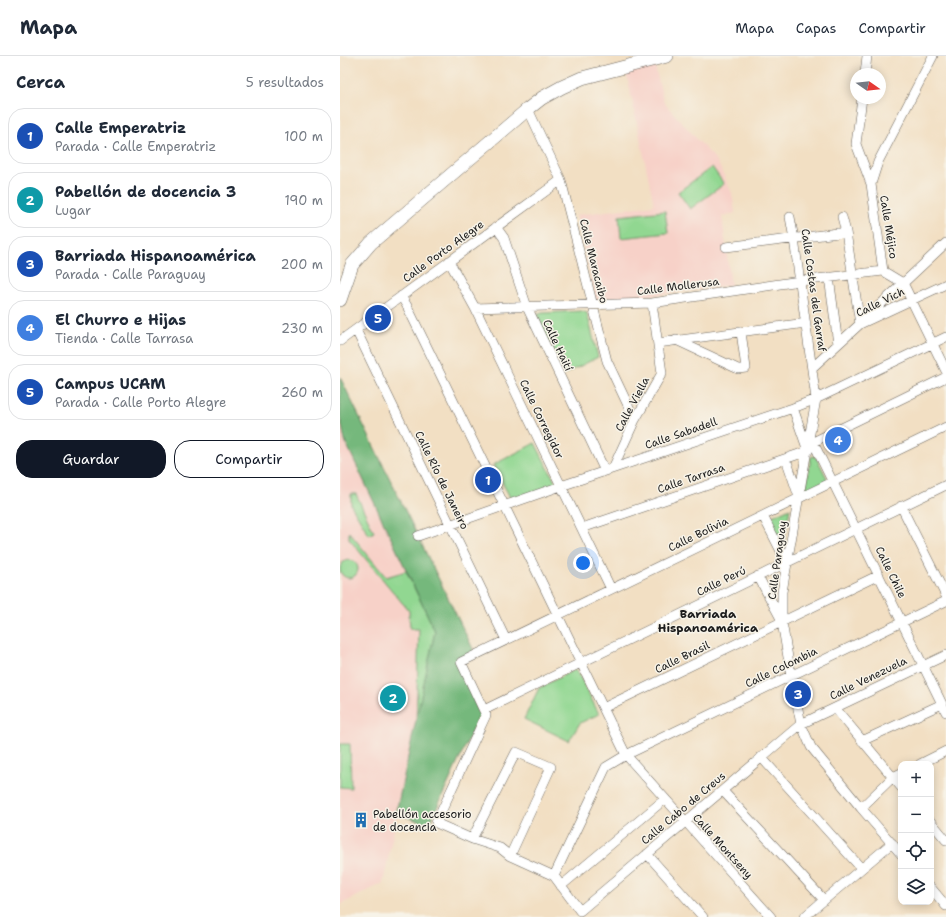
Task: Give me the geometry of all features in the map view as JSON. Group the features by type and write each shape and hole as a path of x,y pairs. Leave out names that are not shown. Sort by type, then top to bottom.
{"street":[{"path":"340,300 350,270 361,253 371,243 542,98 582,78 667,56"},
{"path":"865,68 867,56"},
{"path":"871,184 878,162 933,56"},
{"path":"861,104 856,144 871,184"},
{"name":"Calle Maracaibo","path":"528,109 561,180 607,362 635,420"},
{"name":"Calle Porto Alegre","path":"340,341 561,180"},
{"name":"Calle Méjico","path":"871,184 883,270 903,283"},
{"name":"Calle Costas del Garraf","path":"790,217 813,367"},
{"path":"842,217 846,232 860,324"},
{"name":"Calle Haití","path":"496,227 504,238 527,307 609,470"},
{"path":"726,247 846,232"},
{"path":"860,324 946,244"},
{"name":"Calle Corregidor","path":"449,261 475,308 611,589"},
{"name":"Calle Mollerusa","path":"475,308 652,302 800,280 883,270"},
{"path":"830,277 838,344"},
{"path":"903,283 946,372"},
{"name":"Calle Vich","path":"813,367 860,324 946,284"},
{"name":"Calle Montseny","path":"401,296 505,505 626,755 771,917"},
{"name":"Calle Viella","path":"609,470 662,373 652,302"},
{"path":"658,343 806,323"},
{"name":"Calle Río de Janeiro","path":"356,330 506,640"},
{"path":"676,340 738,369 746,368 741,332"},
{"name":"Calle Sabadell","path":"418,536 505,505 793,408 816,399 946,337"},
{"name":"Calle Paraguay","path":"813,367 816,399 810,446 782,592 782,622 791,675 801,724 811,747 898,850"},
{"name":"Calle Tarrasa","path":"582,528 786,459 946,377"},
{"path":"793,408 810,446"},
{"name":"Calle Bolivia","path":"484,710 461,662 946,427"},
{"name":"Calle Chile","path":"810,446 833,482 944,708"},
{"path":"786,459 799,498"},
{"name":"Calle Perú","path":"484,710 946,485"},
{"path":"901,506 946,596"},
{"path":"763,516 787,563"},
{"name":"Calle Brasil","path":"603,708 879,575"},
{"path":"758,576 782,622"},
{"name":"Calle Colombia","path":"554,876 606,767 626,755 946,600"},
{"name":"Calle Venezuela","path":"801,724 946,655"},
{"path":"835,708 862,741 897,775 861,808"},
{"path":"862,741 944,708"},
{"path":"484,710 486,715 436,823 472,839 500,848 510,856 554,876 561,886 665,799"},
{"name":"Calle Cabo de Creus","path":"561,886 580,911 801,724"},
{"path":"926,761 946,751"},
{"path":"472,839 516,752 551,767 510,856"},
{"path":"761,757 862,868"},
{"path":"723,791 824,900"},
{"path":"934,826 946,840"},
{"path":"804,917 892,843"},
{"path":"647,854 703,917"},
{"path":"934,892 946,906"}],"shaded area":[{"path":"655,66 664,103 717,161 732,193 735,213 722,216 731,285 656,295 596,299 576,215 654,205 626,71"},
{"path":"340,416 345,441 435,631 383,883 340,905"}],"green space":[{"path":"712,167 724,184 690,209 678,192"},
{"path":"665,211 668,233 621,238 619,216"},
{"path":"582,311 587,313 598,357 565,374 537,315 542,313"},
{"path":"340,377 474,651 455,660 480,714 429,825 396,813 435,631 345,441 340,416"},
{"path":"535,443 558,487 513,503 493,465"},
{"path":"811,457 816,457 828,480 810,490 806,488"},
{"path":"351,494 356,494 374,532 369,535 351,505"},
{"path":"790,509 783,546 768,518"},
{"path":"349,532 386,577 406,571 435,631 416,723 419,629 410,629 409,611 349,539"},
{"path":"345,560 353,560 358,565 356,576 353,578 345,578 340,573 340,565"},
{"path":"576,669 599,714 580,723 569,741 524,719 539,688"},
{"path":"340,744 350,744 351,788 340,787"}],"place":[{"name":"Campus UCAM","path":"378,318"},
{"name":"El Churro e Hijas","path":"838,440"},
{"name":"Calle Emperatriz","path":"488,480"},
{"name":"Barriada Hispanoamérica","path":"798,694"},
{"name":"Pabellón de docencia 3","path":"393,698"},
{"name":"Pabellón accesorio de docencia","path":"361,820"}],"district":[{"name":"Barriada Hispanoamérica","path":"708,621"}]}
